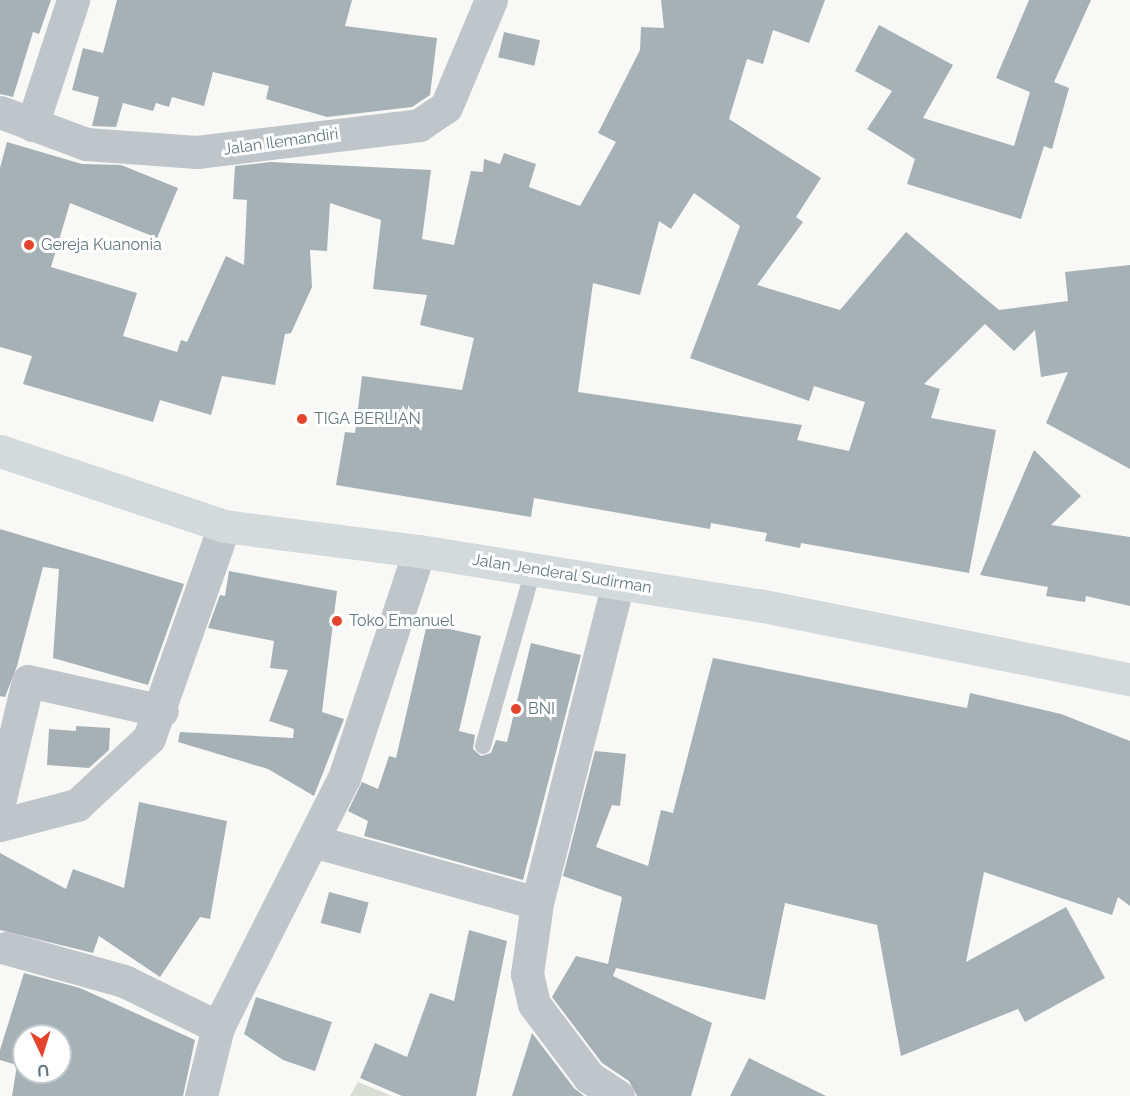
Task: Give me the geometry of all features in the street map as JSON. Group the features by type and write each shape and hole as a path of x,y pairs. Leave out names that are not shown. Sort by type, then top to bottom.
{"main road":[{"name":"Jalan Jenderal Sudirman","path":"0,451 224,526 419,551 758,605 1130,679"}],"street":[{"path":"32,125 73,0"},
{"name":"Jalan Ilemandiri","path":"0,112 86,144 197,153 419,126 446,107 491,0"},
{"path":"0,825 77,805 142,746 162,711 224,526"},
{"path":"201,1096 218,1027 313,841 375,693 419,551"},
{"path":"618,584 537,903 527,990 589,1077 618,1096"},
{"path":"0,799 28,681 162,711"},
{"path":"313,841 537,903"},
{"path":"6,948 124,981 218,1027"}],"lane":[{"path":"483,746 533,570"}],"shaded area":[{"path":"358,1082 392,1096 350,1096"}],"building":[{"path":"0,0 51,0 39,34 33,32 13,97 0,94"},
{"path":"117,0 352,0 345,26 437,38 430,95 412,107 327,117 266,99 269,86 213,72 204,106 172,97 169,107 156,103 153,111 123,103 116,127 92,126 99,97 72,90 83,48 103,53"},
{"path":"661,0 825,0 809,43 773,30 763,64 747,59 729,119 821,178 796,217 803,222 757,285 840,310 906,232 999,310 1068,301 1065,272 1130,265 1130,469 1046,423 1068,372 1041,377 1035,330 1014,351 985,324 924,384 940,389 931,418 996,430 969,573 801,543 800,548 765,541 767,533 711,523 710,529 534,498 531,517 336,485 345,432 355,433 362,376 462,390 474,338 420,325 427,295 373,289 381,220 330,203 327,251 310,250 312,287 291,333 285,334 275,385 222,376 211,415 160,400 153,422 23,384 32,356 0,347 0,168 7,142 82,164 121,165 178,188 157,238 70,203 51,267 137,293 123,336 177,352 181,340 187,342 226,256 244,265 247,200 233,199 235,166 271,162 431,170 422,239 454,245 471,171 483,172 484,159 500,164 504,153 536,164 529,187 580,206 616,142 598,133 640,50 641,27 664,28","holes":["694,193 740,226 690,358 809,401 814,386 865,402 849,451 797,440 802,425 578,392 593,283 640,295 659,221 671,229"]},
{"path":"1029,0 1091,0 1054,82 1069,88 1052,149 1044,146 1021,219 907,184 915,159 867,129 892,91 855,71 879,25 953,65 923,118 1014,146 1030,92 996,78"},
{"path":"504,32 540,40 534,66 498,57"},
{"path":"1034,450 1081,496 1051,525 1130,537 1130,606 1086,596 1085,602 1046,596 1048,587 980,575"},
{"path":"0,529 184,584 148,685 53,658 59,569 43,567 17,666 5,697 0,696"},
{"path":"229,571 337,591 322,712 344,719 314,796 268,769 178,742 180,732 293,738 294,729 269,721 288,670 270,668 274,641 208,628 220,595 225,596"},
{"path":"427,624 481,636 459,731 475,735 473,749 481,756 491,753 496,740 507,742 531,643 581,655 523,880 364,836 368,821 348,811 362,782 378,789 389,756 396,758"},
{"path":"713,658 967,708 970,693 1061,714 1130,741 1130,906 1118,897 1112,915 984,872 966,962 1066,907 1105,978 1025,1022 1018,1009 901,1056 877,925 785,903 765,1000 616,968 613,976 712,1023 691,1096 637,1096 629,1081 602,1063 552,997 576,956 608,964 622,897 563,876 595,751 626,754 620,806 612,805 596,847 648,866 661,810 673,813"},
{"path":"76,726 110,728 109,750 89,768 47,765 49,729 76,731"},
{"path":"139,802 227,821 210,919 200,917 160,977 99,936 93,953 0,930 0,853 66,889 73,869 124,888"},
{"path":"329,892 369,903 360,934 321,923"},
{"path":"469,930 507,941 476,1096 402,1096 360,1078 375,1043 407,1057 430,993 454,1001"},
{"path":"24,973 80,988 195,1040 183,1096 12,1096 14,1084 72,1084 72,1024 12,1024 12,1064 0,1060 0,1050"},
{"path":"256,997 332,1022 315,1071 283,1060 244,1034"},
{"path":"532,1033 574,1088 584,1096 512,1096"},
{"path":"749,1058 826,1096 730,1096"}],"place":[{"name":"Gereja Kuanonia","path":"29,245"},
{"name":"TIGA BERLIAN","path":"302,419"},
{"name":"Toko Emanuel","path":"337,621"},
{"name":"BNI","path":"516,709"}]}
